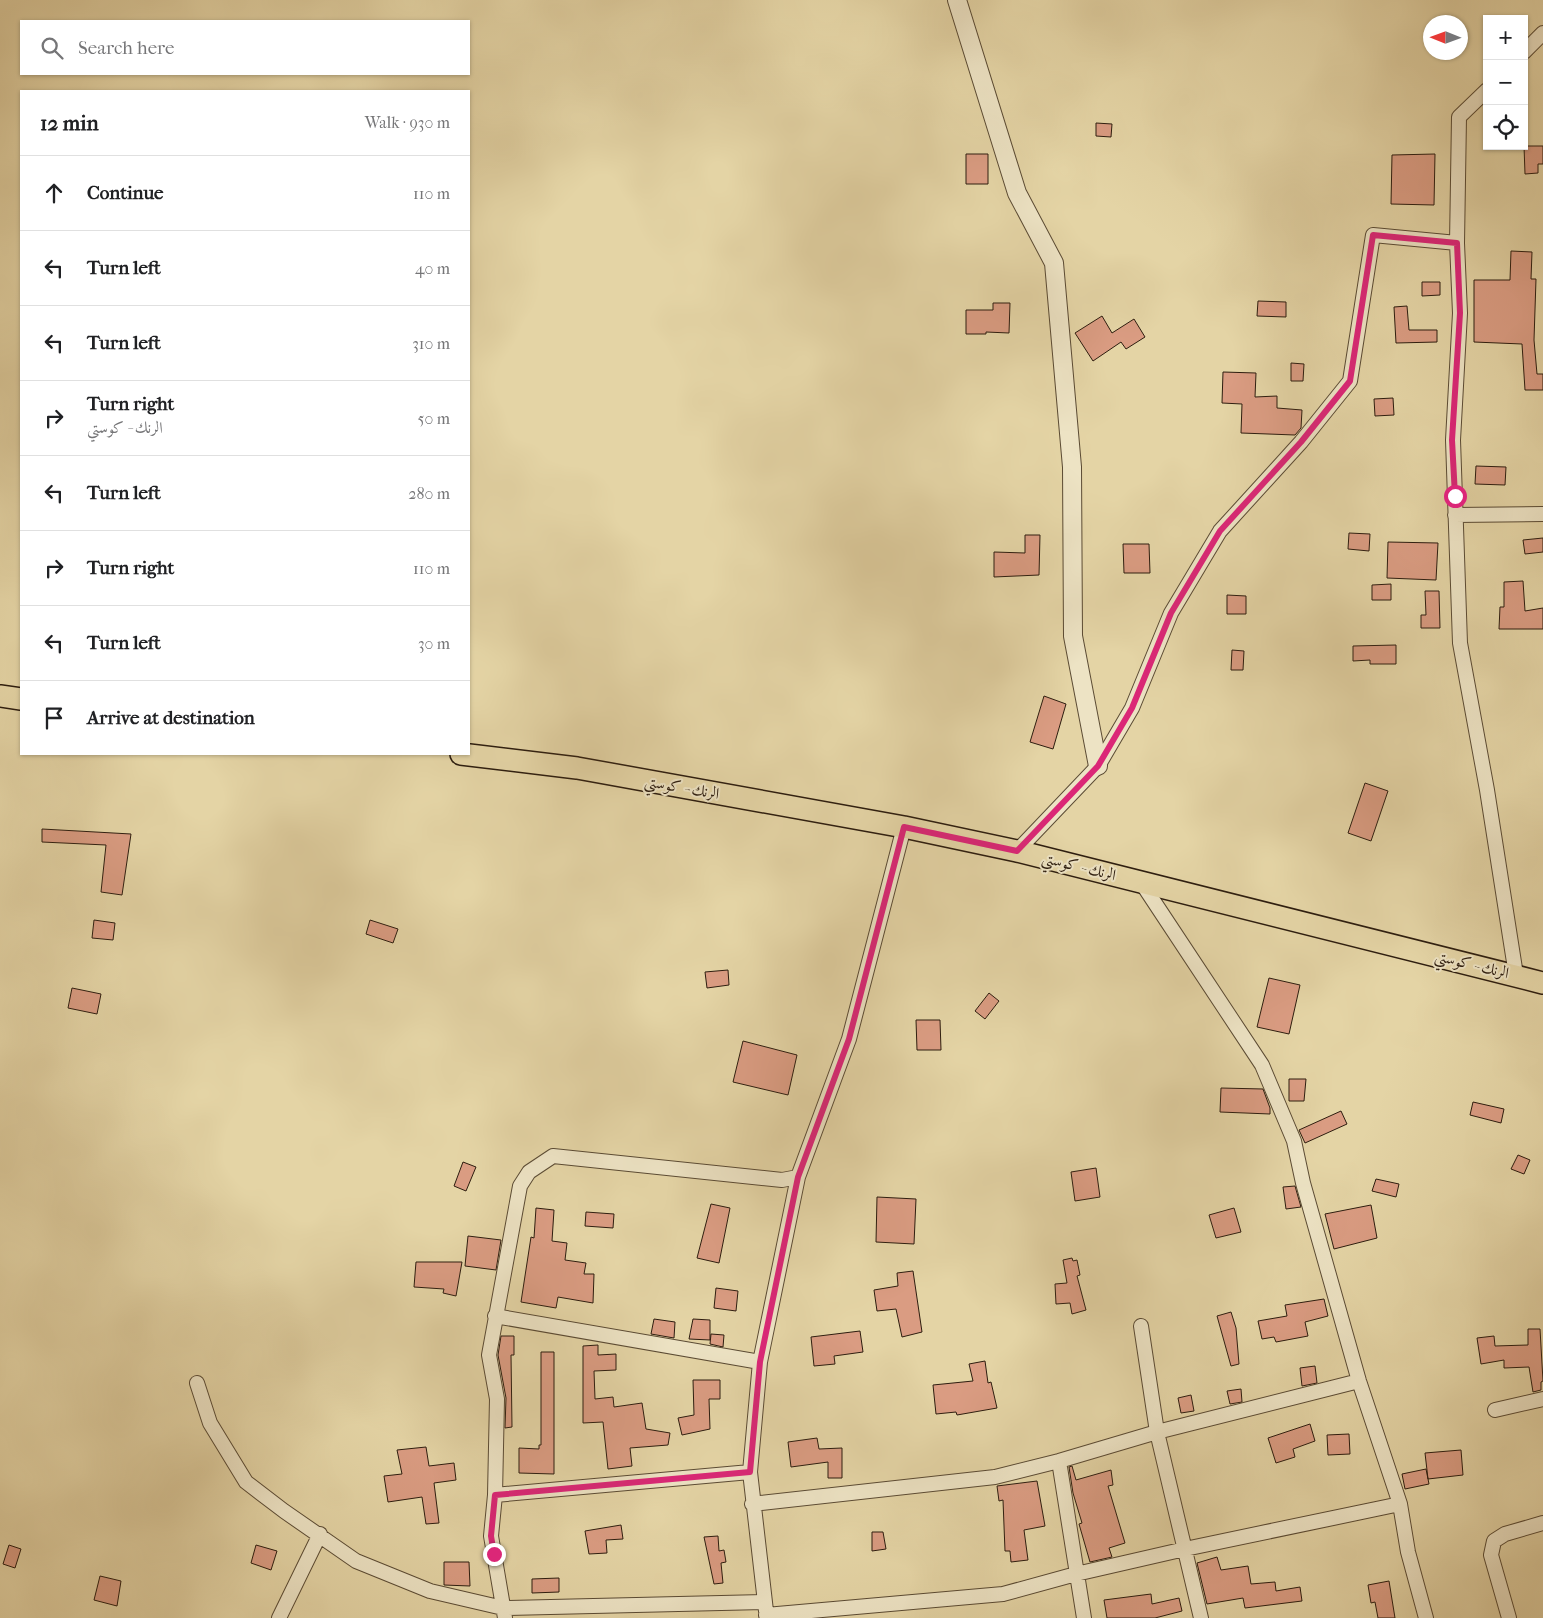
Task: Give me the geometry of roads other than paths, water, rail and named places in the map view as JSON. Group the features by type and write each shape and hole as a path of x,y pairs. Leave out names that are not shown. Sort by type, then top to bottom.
{"main road":[{"path":"0,696 20,699"},
{"name":"الرنك - كوستي","path":"469,755 578,768 904,827 1017,851 1543,983"}],"street":[{"path":"957,0 1017,193 1054,263 1072,467 1073,636 1098,766"},
{"path":"1528,48 1543,33"},
{"path":"1483,94 1459,117 1457,243 1460,313 1452,440 1460,643 1487,790 1516,975"},
{"path":"1017,851 1098,766 1132,708 1171,613 1220,531 1301,442 1350,381 1373,235 1457,243"},
{"path":"1455,515 1543,514"},
{"path":"766,1612 752,1504 750,1472 760,1362 798,1177 849,1039 904,827"},
{"path":"1140,882 1262,1065 1294,1141 1303,1183 1359,1381 1400,1504 1408,1552 1426,1618"},
{"path":"504,1613 491,1536 495,1495 497,1400 489,1355 520,1186 529,1172 553,1156 782,1180 798,1177"},
{"path":"495,1316 760,1362"},
{"path":"1141,1326 1157,1432 1201,1618"},
{"path":"752,1504 995,1477 1059,1462 1157,1432 1359,1381"},
{"path":"197,1383 210,1423 246,1482 284,1511 320,1534 356,1561 430,1591 504,1613 766,1612 1003,1594 1076,1574 1185,1549 1400,1504"},
{"path":"1495,1410 1543,1399"},
{"path":"1059,1462 1084,1618"},
{"path":"495,1495 750,1472"},
{"path":"1509,1618 1491,1555 1494,1542 1505,1534 1543,1523"},
{"path":"279,1618 320,1534"}]}
